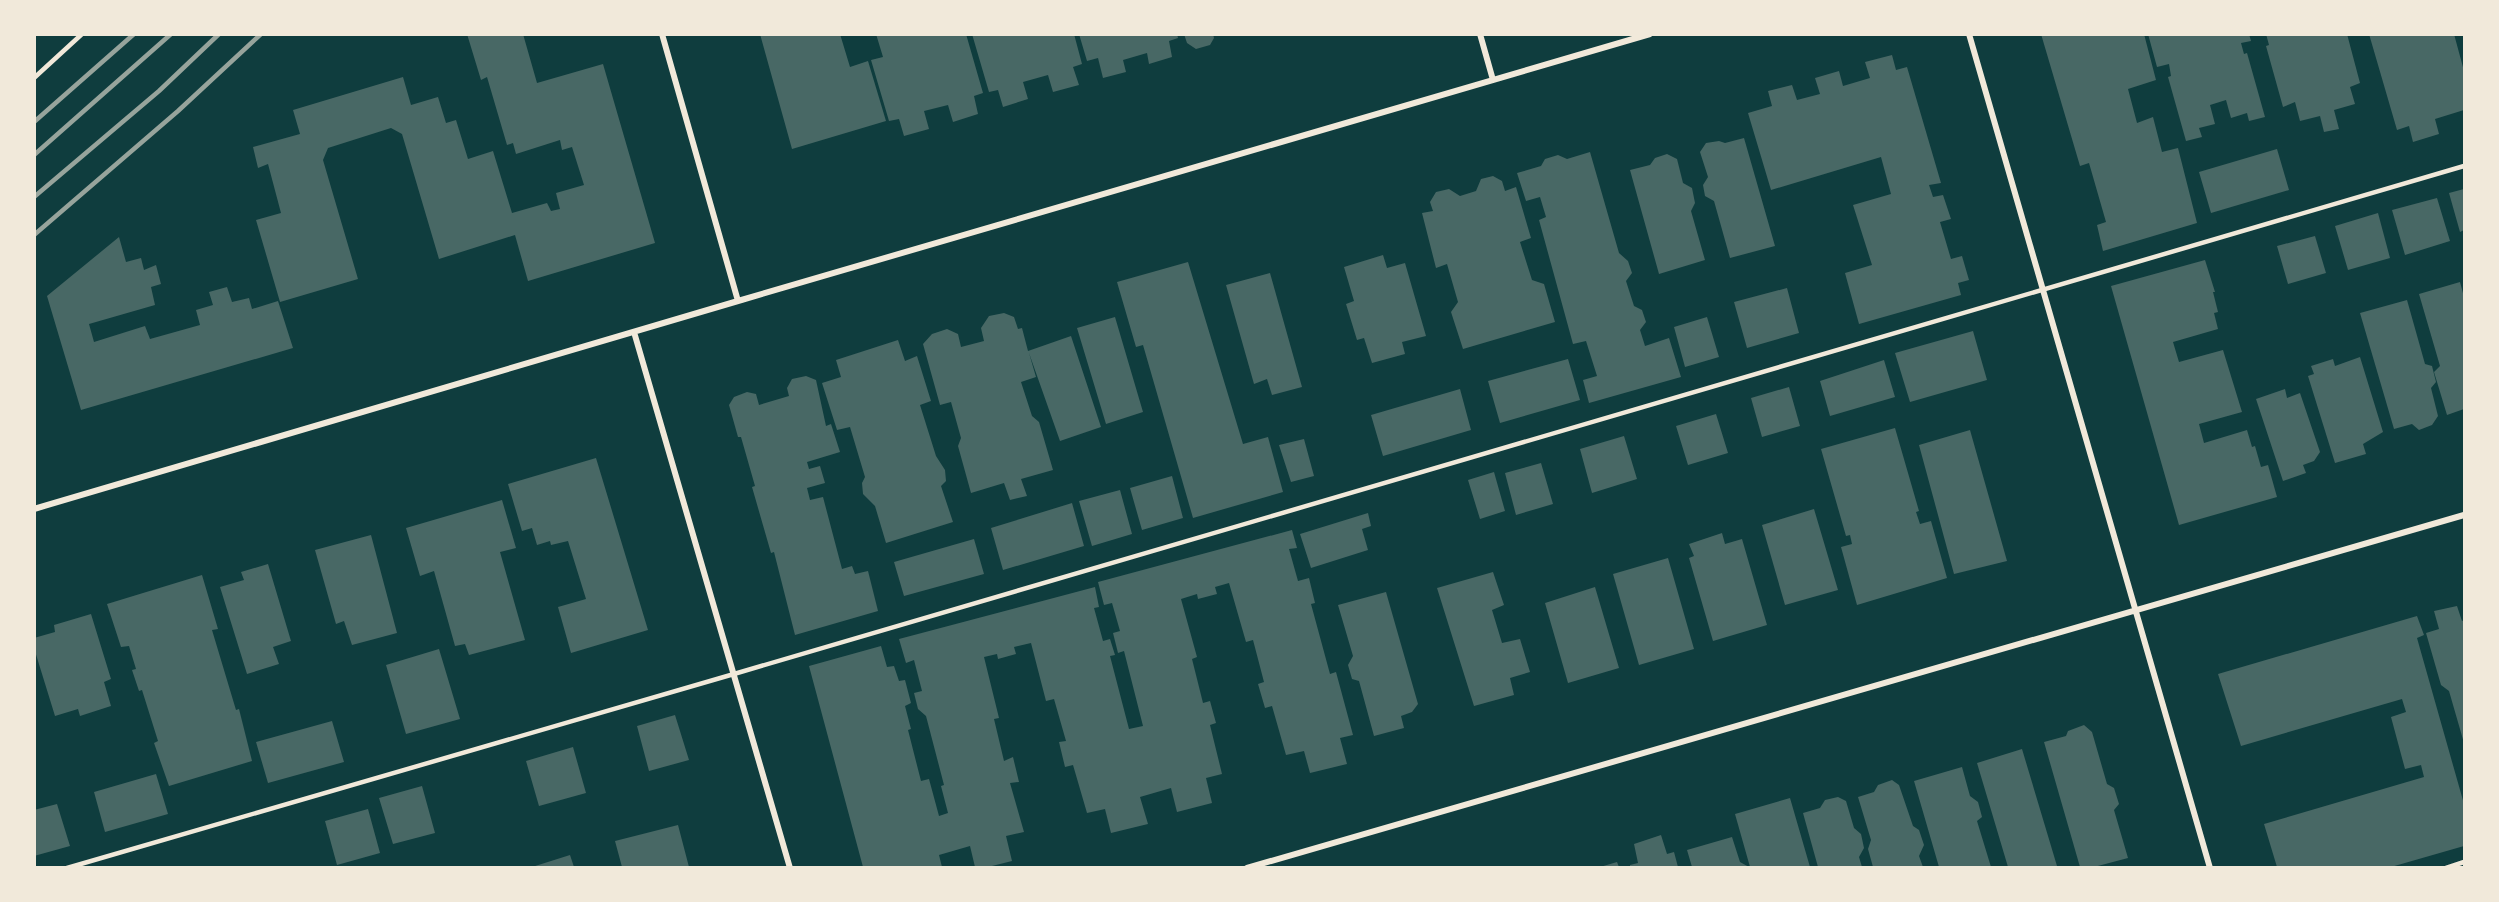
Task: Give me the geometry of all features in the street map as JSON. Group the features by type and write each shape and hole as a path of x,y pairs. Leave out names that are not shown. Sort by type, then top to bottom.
{"street":[{"path":"662,34 738,300"},
{"path":"1480,34 1493,80"},
{"path":"35,509 738,300 1650,34"},
{"path":"1970,34 2210,867"},
{"path":"634,332 790,867"},
{"path":"1247,867 2464,515"}],"lane":[{"path":"34,78 82,34"},
{"path":"67,867 734,674 2464,166"},
{"path":"2446,867 2464,862"}],"building":[{"path":"467,34 523,34 537,83 603,64 655,243 528,281 515,235 439,259 402,134 391,128 328,148 323,160 358,279 280,302 256,220 281,213 268,164 258,168 253,147 300,134 293,110 403,77 411,105 438,97 446,123 456,120 468,159 493,151 512,213 547,203 551,211 560,209 556,193 584,185 572,147 562,150 560,140 516,154 513,143 507,145 487,77 481,80"},
{"path":"760,34 840,34 850,67 868,61 886,121 792,149"},
{"path":"876,34 966,34 983,93 974,96 978,114 953,122 948,105 924,111 929,129 904,136 899,119 889,121 871,60 883,57"},
{"path":"972,34 1074,34 1082,64 1073,67 1079,85 1053,92 1048,75 1023,82 1028,99 1003,107 998,90 989,92"},
{"path":"1079,34 1177,34 1178,38 1169,41 1172,57 1149,64 1147,53 1123,60 1126,72 1103,78 1098,58 1087,61"},
{"path":"1184,34 1213,34 1214,38 1210,45 1196,49 1187,43"},
{"path":"2041,34 2144,34 2156,80 2128,89 2137,123 2153,117 2162,152 2178,148 2197,223 2103,251 2097,225 2106,222 2089,163 2080,166"},
{"path":"2148,34 2249,34 2251,41 2241,43 2244,54 2247,53 2265,117 2249,121 2247,113 2231,118 2226,100 2210,105 2215,124 2199,128 2202,137 2186,141 2168,77 2171,76 2169,64 2157,67"},
{"path":"2266,34 2347,34 2360,83 2350,87 2355,104 2334,110 2339,129 2324,132 2320,116 2300,121 2295,102 2283,107 2266,46 2269,45"},
{"path":"2369,34 2454,34 2464,71 2464,110 2435,119 2439,134 2413,142 2409,126 2397,130"},
{"path":"1892,55 1896,70 1907,67 1941,183 1929,185 1933,197 1943,195 1951,219 1940,222 1951,259 1962,256 1969,280 1958,283 1961,295 1859,324 1845,273 1872,265 1853,205 1891,194 1881,157 1771,190 1748,113 1772,106 1768,91 1792,85 1797,100 1820,94 1815,78 1839,71 1843,86 1870,78 1865,62"},
{"path":"1744,138 1775,246 1730,258 1714,201 1705,196 1703,185 1708,177 1700,152 1706,143 1719,141 1725,143"},
{"path":"2277,149 2289,190 2211,213 2199,172"},
{"path":"1590,152 1619,253 1628,261 1632,273 1626,281 1634,306 1642,310 1646,322 1640,330 1645,346 1669,338 1681,377 1589,403 1583,380 1597,376 1586,341 1573,344 1539,220 1546,217 1540,197 1526,201 1517,173 1541,166 1545,159 1558,155 1567,159"},
{"path":"1667,154 1677,159 1683,183 1692,188 1695,203 1691,211 1705,260 1659,274 1630,170 1650,165 1655,158"},
{"path":"1493,176 1502,181 1505,191 1516,187 1531,238 1520,242 1532,280 1544,284 1555,322 1463,349 1451,312 1458,302 1447,264 1436,268 1422,213 1433,211 1430,202 1436,192 1449,189 1460,196 1476,191 1481,179"},
{"path":"2464,189 2464,230 2460,232 2449,193"},
{"path":"2437,198 2450,241 2405,255 2392,210"},
{"path":"2378,213 2390,258 2348,270 2335,226"},
{"path":"2315,236 2326,273 2288,284 2277,246"},
{"path":"119,237 126,262 141,258 144,270 156,265 161,284 151,287 155,305 89,324 94,342 145,326 150,339 200,325 196,310 213,305 209,292 227,287 232,302 249,298 252,309 278,301 293,348 81,410 47,296"},
{"path":"1383,255 1387,268 1405,263 1426,336 1402,342 1405,354 1372,363 1364,338 1357,340 1346,304 1354,301 1344,267"},
{"path":"2205,260 2215,292 2213,292 2218,312 2214,313 2218,329 2173,342 2179,362 2223,350 2242,412 2199,424 2204,443 2247,430 2252,447 2255,446 2261,467 2268,465 2277,497 2179,525 2111,286"},
{"path":"1188,262 1243,444 1268,437 1283,492 1193,518 1143,345 1136,347 1117,282"},
{"path":"1270,273 1302,387 1272,395 1267,379 1254,384 1226,285"},
{"path":"2460,282 2464,297 2464,409 2447,415 2434,372 2440,366 2419,294"},
{"path":"1787,288 1799,333 1747,348 1734,302"},
{"path":"2407,300 2425,364 2432,366 2436,382 2431,388 2438,416 2432,425 2419,430 2412,424 2394,429 2360,313"},
{"path":"1004,313 1014,317 1018,329 1022,328 1028,351 1071,336 1101,427 1060,441 1029,353 1036,377 1021,382 1032,416 1039,422 1053,470 1021,479 1027,496 1010,500 1004,483 971,493 958,446 961,438 951,402 940,405 923,344 932,334 947,329 958,334 961,347 984,341 981,328 989,316"},
{"path":"1115,317 1143,412 1106,424 1077,328"},
{"path":"1707,317 1719,357 1685,367 1674,327"},
{"path":"1973,331 1987,380 1910,402 1895,353"},
{"path":"898,340 905,361 917,356 931,401 920,405 936,456 945,470 946,481 941,486 953,522 886,543 875,506 863,494 862,483 865,477 850,427 837,430 822,383 841,377 836,360"},
{"path":"2360,357 2383,432 2363,444 2366,454 2335,463 2308,376 2314,374 2311,366 2333,359 2335,366"},
{"path":"1568,359 1580,400 1500,423 1488,381"},
{"path":"1884,360 1895,397 1830,416 1820,381"},
{"path":"806,376 816,380 826,426 831,424 840,452 807,462 809,469 820,466 825,483 807,488 810,500 823,497 842,569 852,566 855,574 868,571 878,611 795,635 774,552 771,553 752,487 755,486 741,437 738,437 729,405 734,397 747,392 756,394 759,405 789,396 787,388 792,379"},
{"path":"1789,387 1800,426 1762,437 1751,398"},
{"path":"1460,389 1471,430 1383,456 1371,415"},
{"path":"2285,389 2287,398 2300,393 2320,452 2314,461 2303,465 2306,473 2283,481 2256,399"},
{"path":"1716,414 1728,453 1688,465 1676,426"},
{"path":"1895,428 1919,511 1916,512 1920,524 1931,521 1947,578 1857,605 1841,547 1852,544 1850,535 1846,536 1821,449"},
{"path":"1970,430 2007,561 1954,574 1919,445"},
{"path":"1624,436 1637,479 1592,493 1580,449"},
{"path":"1304,439 1314,476 1291,482 1279,445"},
{"path":"596,458 648,630 571,653 558,607 586,599 568,541 551,545 550,541 537,545 532,528 522,531 508,484"},
{"path":"1541,463 1553,504 1516,515 1505,473"},
{"path":"1494,472 1505,511 1480,519 1468,480"},
{"path":"1172,476 1183,518 1142,530 1130,488"},
{"path":"1120,490 1132,534 1092,546 1079,501"},
{"path":"502,500 516,548 500,552 525,640 469,655 465,644 455,646 434,571 420,576 406,528"},
{"path":"1072,503 1084,546 1003,570 991,528"},
{"path":"1814,509 1838,590 1785,605 1762,525"},
{"path":"1368,513 1371,526 1362,529 1368,550 1311,568 1300,534"},
{"path":"1292,530 1297,548 1289,549 1298,581 1309,578 1315,603 1311,604 1330,674 1336,672 1353,735 1340,738 1347,764 1310,773 1304,751 1286,755 1272,706 1265,708 1258,684 1264,682 1253,640 1246,642 1229,583 1215,587 1217,594 1198,599 1197,594 1181,599 1197,657 1192,659 1203,703 1210,701 1216,723 1210,725 1222,774 1206,778 1212,803 1177,812 1171,788 1140,797 1148,824 1111,833 1105,809 1087,813 1073,765 1065,767 1059,742 1066,741 1054,699 1046,701 1031,643 1014,647 1016,654 998,659 997,654 984,657 999,718 994,719 1004,761 1013,757 1019,782 1010,783 1024,832 1006,836 1012,861 988,867 975,867 970,846 939,855 942,867 863,867 809,666 881,646 887,667 894,666 899,681 905,680 911,703 905,706 911,729 908,730 921,781 929,779 939,816 948,813 941,786 944,785 926,716 918,709 914,693 922,691 914,660 906,663 899,639 1095,587 1099,607 1094,608 1103,641 1110,639 1115,655 1110,656 1129,729 1143,726 1124,651 1118,653 1113,633 1120,631 1112,603 1104,605 1098,582"},
{"path":"1722,533 1725,544 1742,539 1767,625 1713,641 1689,558 1694,556 1689,544"},
{"path":"371,535 397,633 352,645 344,621 336,624 315,550"},
{"path":"974,539 984,574 904,596 894,562"},
{"path":"1668,558 1694,649 1639,665 1613,574"},
{"path":"268,564 291,641 273,647 279,664 247,674 220,587 244,580 241,572"},
{"path":"1493,572 1504,605 1492,610 1502,643 1520,639 1530,672 1510,678 1514,695 1474,706 1437,588"},
{"path":"202,575 218,629 212,630 236,710 239,709 252,761 169,786 154,743 158,741 142,690 139,691 132,670 136,669 129,646 121,647 107,604"},
{"path":"1595,587 1619,668 1568,683 1545,603"},
{"path":"1386,592 1418,704 1412,712 1401,716 1404,728 1374,736 1359,681 1352,679 1348,665 1353,656 1338,605"},
{"path":"2457,606 2462,621 2464,620 2464,743 2449,691 2441,685 2426,633 2439,629 2434,611"},
{"path":"91,614 111,679 104,682 111,706 80,716 78,709 55,716 34,648 34,638 55,632 54,625"},
{"path":"2417,616 2424,635 2417,638 2464,804 2464,846 2391,867 2277,867 2264,824 2424,777 2421,765 2405,769 2391,717 2406,712 2402,699 2241,746 2218,674"},
{"path":"439,649 460,719 406,734 386,665"},
{"path":"675,715 689,760 649,771 637,726"},
{"path":"332,721 344,762 268,783 256,742"},
{"path":"2084,725 2092,732 2107,784 2114,788 2119,804 2114,810 2128,858 2094,867 2080,867 2044,742 2066,736 2068,731"},
{"path":"573,747 586,793 539,806 526,761"},
{"path":"2022,749 2057,866 2008,867 1977,763"},
{"path":"1962,767 1970,796 1978,802 1982,817 1977,821 1991,867 1939,867 1914,781"},
{"path":"156,774 168,814 105,832 94,792"},
{"path":"1892,780 1899,785 1913,826 1919,830 1924,845 1919,856 1923,867 1873,867 1868,849 1871,840 1858,797 1874,792 1878,785"},
{"path":"422,786 435,833 393,844 379,798"},
{"path":"1838,797 1846,801 1854,828 1861,834 1864,848 1859,857 1862,867 1818,867 1803,813 1820,808 1825,800"},
{"path":"1790,798 1810,867 1750,867 1735,814"},
{"path":"57,804 70,846 34,856 34,810"},
{"path":"368,809 380,853 337,865 325,821"},
{"path":"678,825 689,867 622,867 615,841"},
{"path":"1661,835 1667,854 1674,852 1678,867 1630,867 1638,863 1634,844"},
{"path":"1732,837 1740,862 1749,867 1692,867 1687,850"},
{"path":"570,855 574,867 532,867"},
{"path":"1617,862 1619,867 1600,867"}],"railway":[{"path":"34,122 134,34"},
{"path":"34,155 171,34"},
{"path":"34,197 159,91 219,34"},
{"path":"34,235 178,111 261,34"}]}
